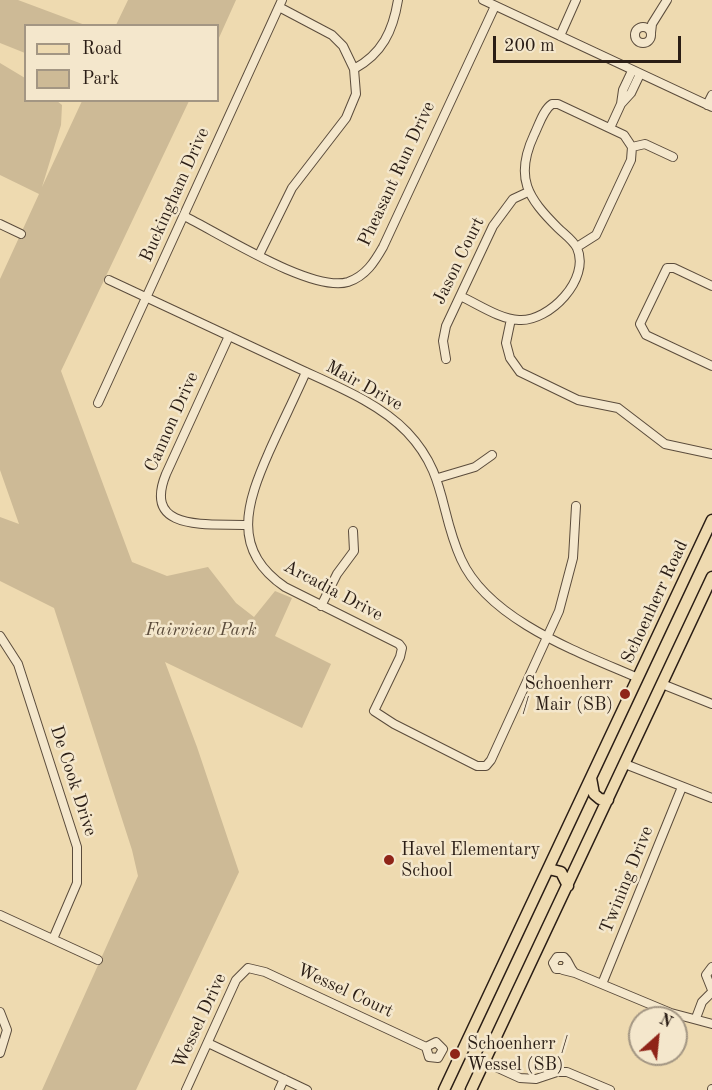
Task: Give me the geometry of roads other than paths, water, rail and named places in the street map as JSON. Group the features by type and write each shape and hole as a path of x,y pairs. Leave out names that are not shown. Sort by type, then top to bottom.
{"main road":[{"name":"Schoenherr Road","path":"444,1090 712,520"},
{"path":"471,1090 712,577"},
{"path":"591,778 594,794 600,799 608,800"},
{"path":"549,869 561,872 568,886"}],"street":[{"path":"354,69 374,57 380,49 393,24 398,0"},
{"path":"483,0 710,106 712,95"},
{"path":"560,36 576,0"},
{"path":"649,28 667,0"},
{"path":"258,255 292,188 350,111 356,94 354,69 343,46 332,35 280,4"},
{"name":"Buckingham Drive","path":"98,403 280,4"},
{"name":"Pheasant Run Drive","path":"184,216 258,255 311,279 332,283 348,282 369,269 383,247 495,6"},
{"path":"610,128 621,104 623,90 636,73"},
{"path":"460,296 511,319 533,319 542,315 572,286 579,267 577,248 539,209 528,192 525,177 526,157 548,106 558,104 624,135 632,147 631,160 597,232 577,248"},
{"path":"632,147 649,145 673,157"},
{"name":"Jason Court","path":"446,359 442,340 444,332 493,226 513,199 528,192"},
{"path":"0,224 21,234"},
{"path":"712,286 674,268 667,268 640,324 646,335 712,366"},
{"name":"Mair Drive","path":"108,280 306,372 362,400 398,423 427,458 438,478 462,561 479,585 498,604 546,638 638,678"},
{"path":"511,319 506,343 510,358 520,372 578,400 618,408 665,444 712,454"},
{"name":"Cannon Drive","path":"229,336 166,474 160,493 165,512 175,519 247,525"},
{"name":"Arcadia Drive","path":"306,372 255,485 248,508 247,525 255,554 268,574 285,588 402,648 375,705 374,711 378,716 477,766 486,766 546,638"},
{"path":"438,478 475,467 492,455"},
{"path":"546,638 559,611 568,584 573,558 576,506"},
{"path":"321,606 337,574 354,551 353,531"},
{"name":"De Cook Drive","path":"0,636 18,664 77,848 77,883 53,939"},
{"path":"662,684 712,704"},
{"path":"625,764 712,798"},
{"name":"Twining Drive","path":"602,984 682,787"},
{"path":"0,915 98,960"},
{"path":"566,967 671,1013 712,1024"},
{"path":"696,1018 710,990 706,972 712,967"},
{"name":"Wessel Drive","path":"186,1090 236,980 248,968"},
{"name":"Wessel Court","path":"248,968 265,972 426,1047"},
{"path":"0,1012 6,1021 7,1035 0,1053"},
{"path":"208,1043 307,1090"},
{"path":"485,1062 520,1078 536,1079 557,1072 567,1072 610,1090"},
{"path":"279,1090 284,1079"}],"place":[{"name":"Schoenherr / Mair (SB)","path":"625,694"},
{"name":"Havel Elementary School","path":"389,860"},
{"name":"Schoenherr / Wessel (SB)","path":"455,1054"}],"park label":[{"name":"Fairview Park","path":"201,630"}]}
